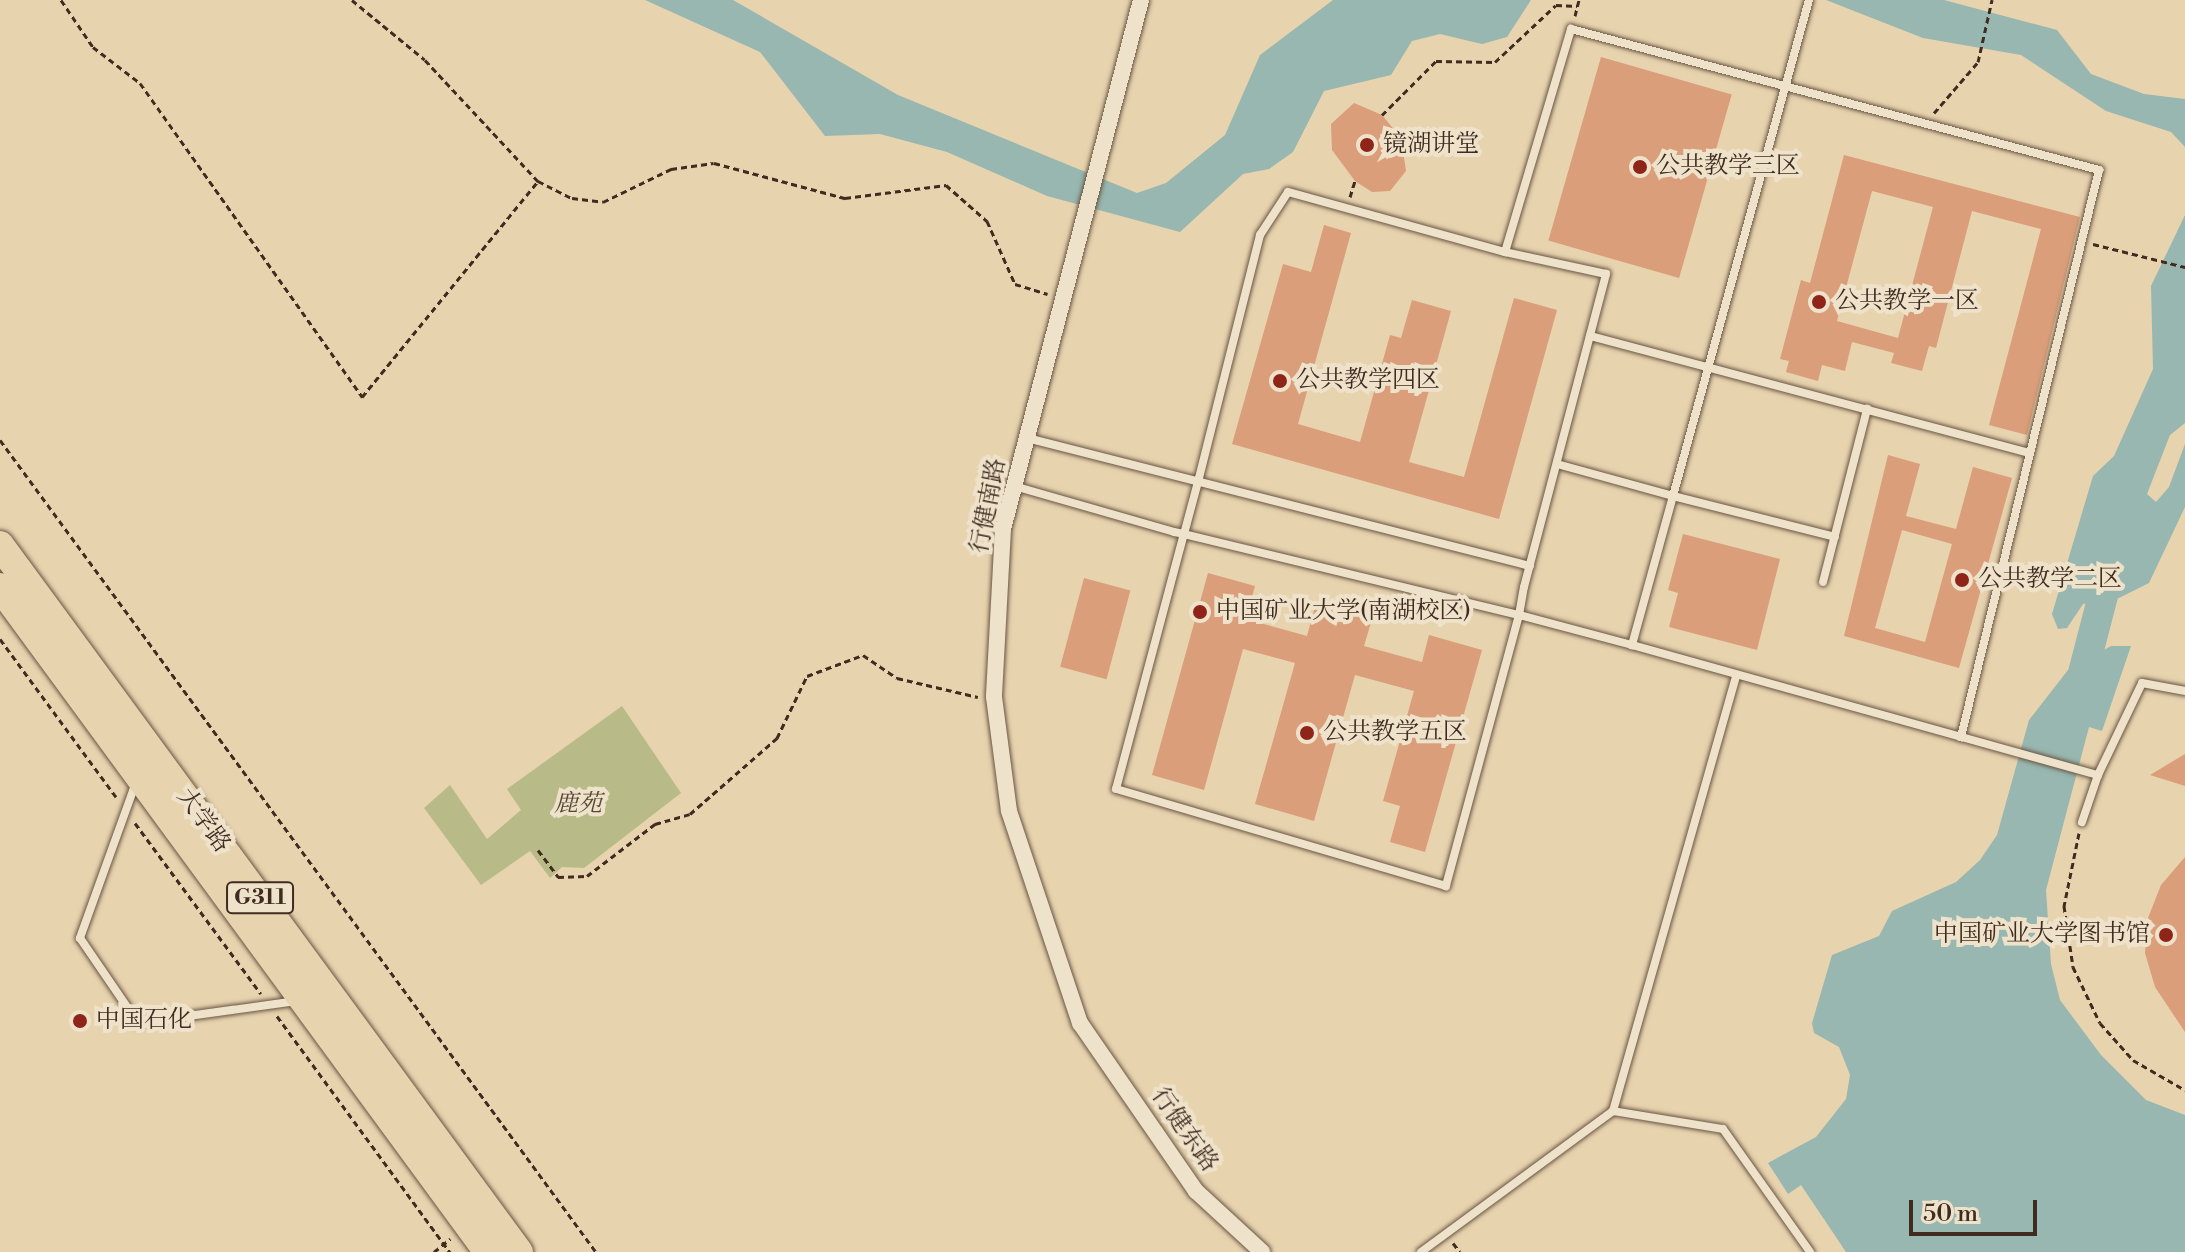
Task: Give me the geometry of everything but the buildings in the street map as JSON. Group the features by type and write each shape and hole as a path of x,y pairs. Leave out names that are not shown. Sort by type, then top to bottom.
{"highway":[{"name":"大学路","path":"0,545 519,1252"},
{"name":"大学路","path":"0,587 488,1252"}],"street":[{"name":"行健南路","path":"1080,1023 1009,811 994,697 1003,529 1141,0"},
{"name":"行健东路","path":"1080,1023 1196,1191 1262,1252"}],"lane":[{"path":"1632,645 1809,0"},
{"path":"1505,252 1571,29 2099,170 1961,737"},
{"path":"1288,192 1505,252 1606,274 1446,886 1116,789 1260,235 1288,192"},
{"path":"1590,336 2030,453"},
{"path":"1823,582 1867,409"},
{"path":"1027,438 1199,478 1530,566"},
{"path":"1557,464 1835,537"},
{"path":"1014,486 1184,534 1632,645 2098,775"},
{"path":"1421,1252 1613,1111 1736,676"},
{"path":"2082,822 2098,775 2142,683 2185,691"},
{"path":"139,776 80,938 138,1023 272,1009 302,999"},
{"path":"1613,1111 1723,1129 1810,1252"}],"path":[{"path":"61,0 93,47 140,83 362,397 538,181"},
{"path":"352,0 425,60 538,181 603,202 671,169 714,163 845,198 946,185 987,221 1015,284 1056,296"},
{"path":"1571,29 1579,0"},
{"path":"1925,124 1978,62 1992,0"},
{"path":"1382,115 1436,61 1495,62 1556,5 1577,6"},
{"path":"1347,208 1355,181"},
{"path":"2082,242 2185,267"},
{"path":"0,440 596,1252"},
{"path":"0,639 450,1252"},
{"path":"538,850 558,877 587,876 655,824 690,814 777,738 807,676 863,655 925,688 994,697"},
{"path":"2082,822 2064,906 2073,967 2100,1023 2133,1060 2185,1090"}],"green space":[{"name":"鹿苑","path":"622,706 681,793 584,868 562,867 550,878 530,851 481,885 424,808 450,785 487,839 521,810 507,789"}],"water":[{"path":"645,0 733,0 898,95 1137,193 1166,183 1225,135 1260,55 1333,0 1531,0 1507,37 1482,44 1440,34 1412,41 1391,75 1324,91 1293,152 1269,169 1243,174 1180,232 1047,196 947,152 880,134 825,136 760,52"},
{"path":"1826,0 1944,0 2057,30 2091,74 2144,94 2185,99 2185,147 2171,132 2106,111 2021,55 1923,38"},
{"path":"2185,215 2185,423 2170,435 2147,494 2156,502 2169,487 2185,444 2185,507 2149,583 2119,598 2083,604 2067,628 2058,629 2052,614 2093,476 2114,456 2153,369 2151,286"},
{"path":"2111,646 2131,646 2102,731 2089,727 2046,890 2051,964 2060,1000 2101,1055 2146,1100 2185,1115 2185,1252 1846,1252 1801,1185 1788,1194 1768,1163 1816,1137 1846,1099 1850,1075 1839,1047 1814,1033 1812,1023 1832,955 1879,936 1892,911 1956,882 1980,860 1997,835 2029,720 2068,670"}],"waterway":[{"path":"2076,700 2113,557"}],"place":[{"name":"镜湖讲堂","path":"1367,145"},
{"name":"公共教学三区","path":"1640,167"},
{"name":"公共教学一区","path":"1819,302"},
{"name":"公共教学四区","path":"1280,381"},
{"name":"公共教学二区","path":"1962,580"},
{"name":"中国矿业大学(南湖校区)","path":"1200,612"},
{"name":"公共教学五区","path":"1307,733"},
{"name":"中国矿业大学图书馆","path":"2166,935"},
{"name":"中国石化","path":"80,1021"}]}
